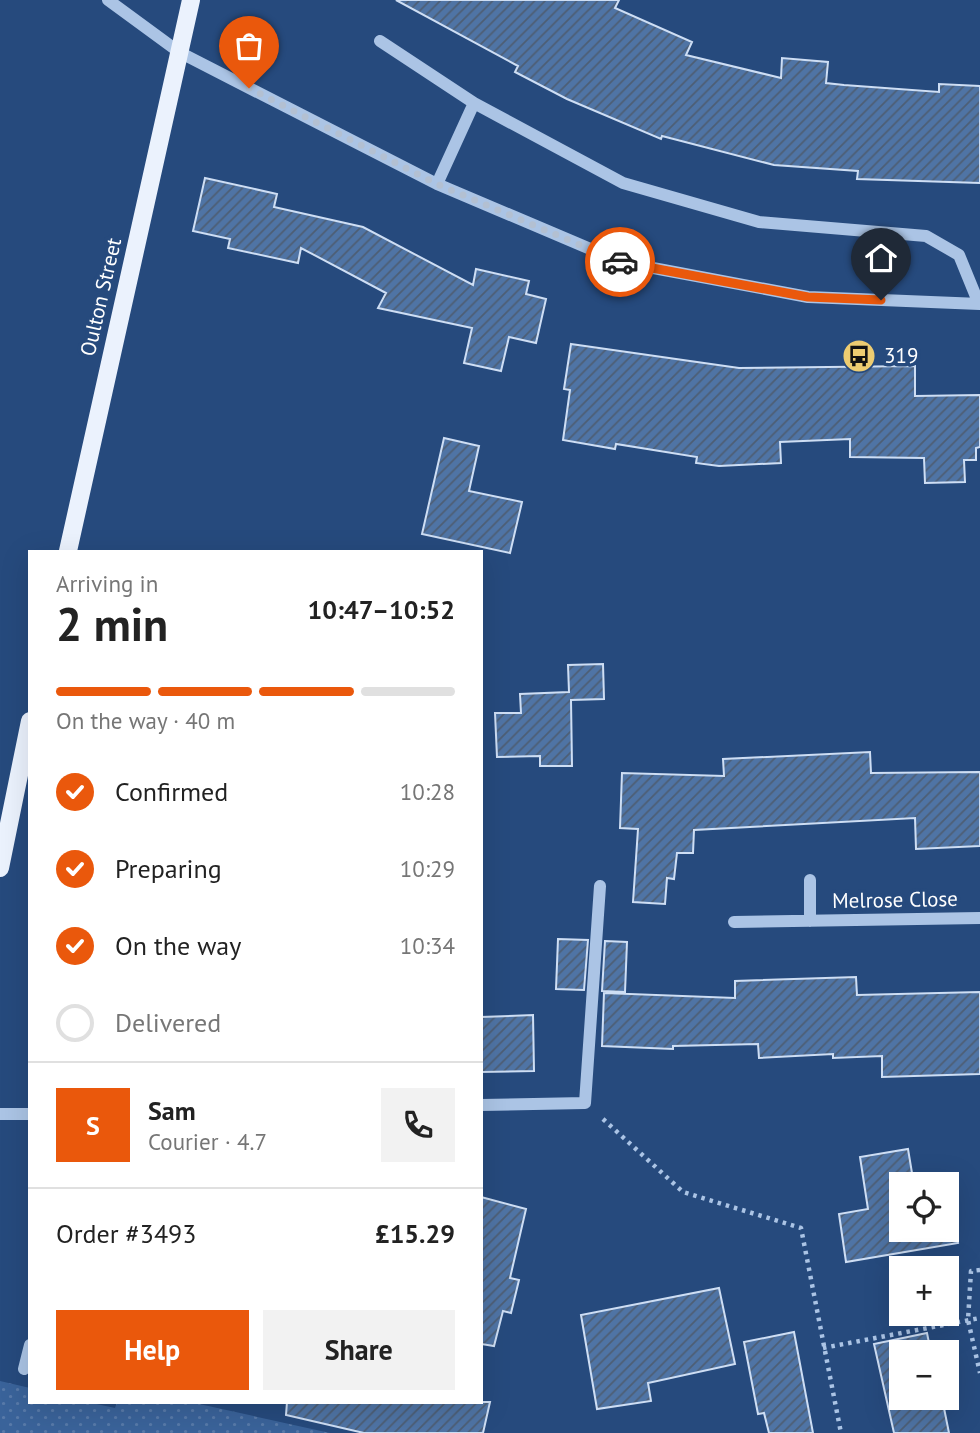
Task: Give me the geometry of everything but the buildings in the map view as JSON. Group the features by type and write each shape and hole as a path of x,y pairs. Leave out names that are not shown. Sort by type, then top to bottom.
{"main road":[{"name":"Oulton Street","path":"68,550 191,0"},
{"path":"0,868 28,731"}],"street":[{"path":"108,0 179,52 437,184 621,262 808,297 979,304 959,255 926,236 759,222 635,187 474,103 380,41"},
{"path":"437,184 474,103"},
{"name":"Melrose Close","path":"810,880 810,921"},
{"path":"483,1105 585,1103 600,886"},
{"name":"Melrose Close","path":"734,922 980,918"},
{"path":"0,1114 28,1114"},
{"path":"24,1369 28,1353"}],"path":[{"path":"585,1103 683,1192 801,1228 841,1433"},
{"path":"980,1270 971,1271 968,1320 980,1373"},
{"path":"823,1348 980,1318"}],"shaded area":[{"path":"0,1381 28,1388 28,1404 96,1404 115,1408 116,1404 199,1404 330,1433 0,1433"}],"way so far":[{"path":"249,88 437,184 620,262"}],"place":[{"name":"319","path":"859,356"}],"route":[{"path":"620,262 808,297 881,300"}]}
